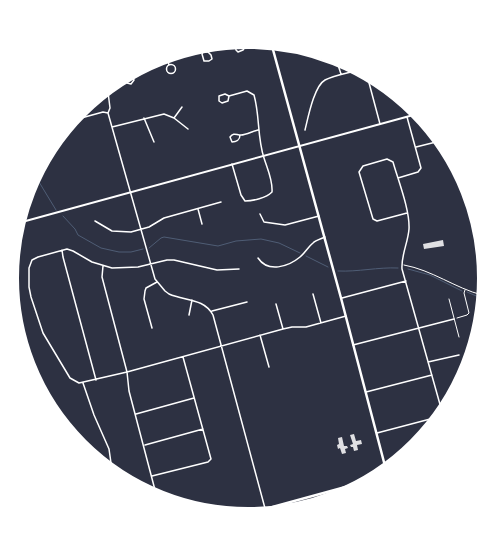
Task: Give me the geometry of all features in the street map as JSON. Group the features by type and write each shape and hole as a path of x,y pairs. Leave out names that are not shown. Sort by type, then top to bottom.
{"main road":[{"path":"273,50 385,463"},
{"path":"276,507 347,486"}],"street":[{"path":"236,49 238,52 245,48"},
{"path":"202,53 204,61 209,61 212,59 208,52"},
{"path":"172,64 175,68 173,73 168,72 167,70 169,65 172,64"},
{"path":"339,67 341,74"},
{"path":"305,130 318,87 325,80 350,72"},
{"path":"127,82 131,84 133,79"},
{"path":"369,83 380,124"},
{"path":"229,96 228,101 222,103 219,101 218,98 220,95 226,94 229,96 247,91 252,93 257,106 258,130 263,156 272,184 272,192 269,195 250,201 245,200 241,195 232,164"},
{"path":"108,96 110,108 108,113 157,282 169,294 204,304 211,312 265,508"},
{"path":"174,118 182,107"},
{"path":"84,117 103,112 108,113"},
{"path":"112,127 159,114 169,115 188,129"},
{"path":"25,221 411,116"},
{"path":"398,178 420,171 421,166 407,117"},
{"path":"144,118 154,142"},
{"path":"240,135 238,140 233,142 231,141 230,137 232,134 236,133 240,135 258,130"},
{"path":"416,147 433,143"},
{"path":"407,214 377,221 373,219 360,172 360,169 363,166 389,159 393,162 407,214 409,232 402,265 440,404"},
{"path":"95,222 118,232 131,232 153,225 164,218 221,202"},
{"path":"198,209 202,224"},
{"path":"260,214 264,222 282,225 319,216"},
{"path":"258,258 262,263 270,267 287,264 301,256 315,241 325,237"},
{"path":"239,269 216,270 174,260 167,260 129,268 103,266 92,262 70,249 38,256 32,260 29,268 29,287 44,336 70,378 75,382 82,383 283,329 292,327 306,327 346,316"},
{"path":"62,250 96,380"},
{"path":"103,266 102,277 127,372 129,390 135,414 156,489"},
{"path":"341,298 406,281"},
{"path":"152,328 144,295 146,288 157,282"},
{"path":"313,294 321,323"},
{"path":"189,316 192,300"},
{"path":"211,312 247,302"},
{"path":"276,304 283,329"},
{"path":"353,345 454,318"},
{"path":"260,335 269,367"},
{"path":"428,362 459,355"},
{"path":"152,476 208,462 211,459 183,357"},
{"path":"365,393 432,375"},
{"path":"82,383 109,449 111,463"},
{"path":"135,414 194,398"},
{"path":"376,433 430,419"},
{"path":"144,445 203,429"}],"lane":[{"path":"449,299 459,337"}],"path":[{"path":"402,265 429,272 465,290 478,294"},
{"path":"454,318 468,314 464,293 465,290"}],"building":[{"path":"443,240 444,246 424,249 423,244"},
{"path":"354,434 356,441 361,440 362,444 357,445 358,450 354,451 353,447 350,445 353,444 350,435"},
{"path":"342,437 344,446 347,446 348,448 345,449 346,453 342,454 337,445 339,444 338,438"}],"waterway":[{"path":"39,183 56,210"},
{"path":"63,216 75,229 78,235 101,248 119,252 131,252 143,249"},
{"path":"149,248 164,237 218,246 236,241 261,239 279,243 300,253"},
{"path":"306,256 328,267"},
{"path":"338,271 398,268"},
{"path":"408,269 430,275 462,291"},
{"path":"467,292 478,297"}]}
